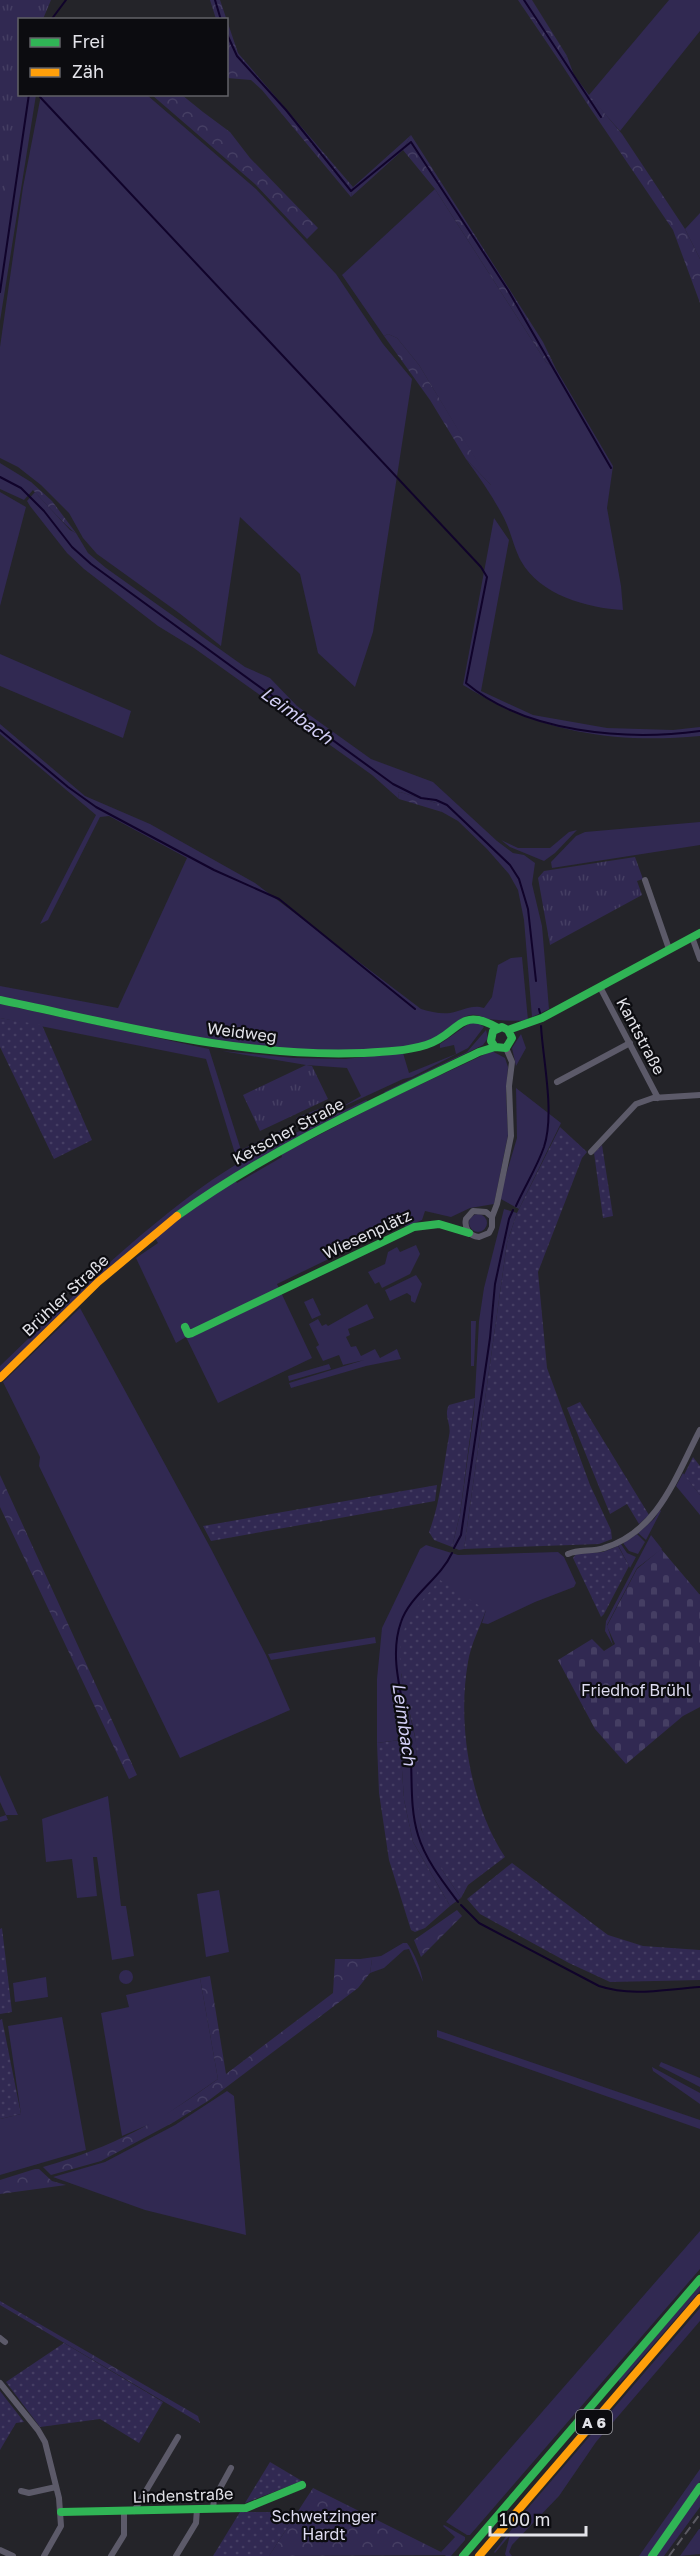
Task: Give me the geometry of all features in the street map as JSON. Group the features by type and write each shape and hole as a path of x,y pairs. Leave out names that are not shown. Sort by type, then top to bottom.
{"main road":[{"path":"494,1037 510,1034 696,935"},
{"name":"Weidweg","path":"0,1000 222,1046 296,1053 367,1053 425,1046 446,1036 466,1020 476,1019 484,1020 494,1037"},
{"path":"494,1037 506,1048 510,1034"},
{"name":"Ketscher Straße","path":"125,1260 186,1208 234,1176 309,1136 479,1052 494,1037"},
{"name":"Wiesenplätz","path":"185,1332 280,1291 422,1224 439,1224 469,1233"},
{"name":"Brühler Straße","path":"0,1378 125,1260"},
{"name":"A 6","path":"463,2556 700,2279"},
{"name":"A 6","path":"483,2551 700,2298"},
{"name":"Lindenstraße","path":"62,2512 246,2508 302,2485"},
{"path":"652,2556 700,2487"}],"street":[{"path":"645,880 669,949"},
{"path":"696,935 700,959"},
{"name":"Kantstraße","path":"600,987 658,1098"},
{"path":"557,1082 630,1043"},
{"path":"492,1217 486,1212 473,1211 468,1214 465,1223 469,1233 479,1237 489,1233 492,1227 492,1217 497,1204 511,1136 509,1086 512,1062 506,1048"},
{"path":"591,1152 636,1104 658,1098 700,1095"},
{"path":"568,1554 603,1549 645,1525 655,1514 700,1430"},
{"path":"0,2383 45,2442 62,2512 61,2526 44,2556"},
{"path":"134,2511 178,2437"},
{"path":"213,2509 214,2499 231,2468"},
{"path":"21,2491 28,2493 56,2487"},
{"path":"176,2556 196,2523 197,2509"},
{"path":"111,2556 123,2535 124,2511"},
{"path":"0,2550 13,2556"}],"green space":[{"path":"0,0 51,0 43,18 18,18 18,96 0,230"},
{"path":"210,0 220,0 226,18 216,18"},
{"path":"518,0 532,0 567,56 560,62"},
{"path":"669,0 700,0 700,31 620,131 589,96 586,102 560,62 567,56 574,75 589,95"},
{"path":"0,11 18,24 18,96 36,96 0,321"},
{"path":"228,24 238,53 353,187 351,197 262,90 251,80 228,78"},
{"path":"589,95 622,134 685,229 700,259 700,303 673,230 586,102"},
{"path":"41,96 148,96 256,189 336,274 383,344 412,379 373,632 355,687 318,653 300,574 240,517 221,646 97,554 83,538 69,513 41,485 18,467 0,458 0,347 23,187"},
{"path":"153,96 183,96 230,132 250,158 318,228 307,239 255,184"},
{"path":"411,135 403,150 351,197 353,187"},
{"path":"411,135 543,342 556,369 546,362 435,189 403,150"},
{"path":"435,189 546,362 556,369 613,466 607,508 623,610 580,603 566,598 540,583 529,573 521,561 500,510 466,459 491,485 419,365 397,338 388,334 384,336 342,275"},
{"path":"700,213 700,259 685,229"},
{"path":"388,334 397,338 419,365 493,487 466,459 430,400 384,336"},
{"path":"0,463 31,482 33,490 24,500 0,489"},
{"path":"31,482 52,501 76,533 30,487"},
{"path":"0,492 26,507 0,606"},
{"path":"35,492 70,530 76,533 88,553 106,568 245,667 270,678 297,706 371,759 433,782 497,841 513,853 524,855 535,863 532,884 542,926 549,1009 532,1017 524,920 518,890 509,874 487,849 458,821 442,812 436,803 400,792 398,793 399,799 372,775 194,648 158,626 84,569 67,553 30,506 27,501"},
{"path":"494,518 509,540 481,691 533,715 607,728 673,730 700,727 700,736 637,738 577,731 520,714 463,685"},
{"path":"0,654 131,711 123,738 0,686"},
{"path":"0,724 85,796 150,824 255,883 421,1009 446,1013 471,1007 484,1008 492,997 498,965 511,958 522,957 528,1020 497,1020 471,1015 460,1019 434,1039 418,1044 337,1051 289,1050 191,1038 0,997 0,986 118,1008 187,858 109,816 100,817 48,920 40,924 96,815 0,734"},
{"path":"398,793 439,804 442,812 399,799"},
{"path":"700,822 700,845 552,868 551,862 576,836 585,832"},
{"path":"577,830 544,861 510,847 501,840 518,848 550,848 569,832"},
{"path":"635,857 643,879 637,881 642,895 550,945 538,878 544,871"},
{"path":"0,1004 209,1049 241,1150 288,1127 292,1128 292,1132 237,1160 206,1059 0,1018"},
{"path":"0,1018 42,1025 92,1140 54,1159 0,1047"},
{"path":"470,1023 478,1023 484,1027 468,1048 412,1077 338,1109 361,1096 347,1068 306,1065 222,1051 294,1058 345,1059 403,1053 409,1073 456,1054 454,1045 440,1048 440,1044"},
{"path":"486,1030 488,1038 483,1045 384,1092 467,1052"},
{"path":"521,1034 526,1048 516,1066 512,1048"},
{"path":"492,1051 505,1058 508,1067 506,1094 508,1135 494,1204 470,1208 451,1217 425,1211 422,1220 405,1227 403,1223 277,1284 312,1358 218,1403 186,1337 176,1343 136,1258 158,1243 155,1238 204,1200 235,1180 237,1183 282,1157 281,1154 383,1102"},
{"path":"306,1065 312,1066 328,1099 260,1131 243,1095"},
{"path":"516,1088 561,1123 519,1209 499,1198 517,1138"},
{"path":"368,1101 180,1209 0,1373 0,1366 129,1245 212,1180 249,1157"},
{"path":"326,1106 331,1109 330,1112 309,1123 296,1120 296,1118"},
{"path":"560,1127 587,1152 582,1158 538,1272 547,1368 590,1485 611,1530 612,1539 599,1544 464,1549 507,1243 517,1213"},
{"path":"602,1145 613,1216 603,1218 594,1153"},
{"path":"504,1209 517,1213 507,1243 464,1549 459,1550 452,1547 460,1514 474,1412 479,1321 484,1288"},
{"path":"478,1214 484,1217 487,1223 484,1229 478,1232 472,1229 469,1223 472,1217"},
{"path":"416,1245 420,1254 410,1274 382,1288 379,1282 375,1284 368,1272 385,1264 388,1252 397,1247 400,1252"},
{"path":"416,1275 422,1284 415,1303 411,1301 411,1296 407,1293 390,1301 385,1290"},
{"path":"313,1298 321,1315 312,1319 304,1302"},
{"path":"367,1304 374,1318 348,1329 350,1335 346,1337 351,1347 356,1346 361,1356 375,1349 380,1358 397,1349 401,1359 366,1366 291,1388 289,1383 364,1360 343,1365 339,1355 323,1361 316,1347 319,1345 309,1324 318,1319 322,1326 326,1324 328,1326"},
{"path":"80,1308 210,1547 266,1655 290,1710 180,1758 39,1466 40,1457 3,1382"},
{"path":"471,1321 476,1321 474,1366 471,1366"},
{"path":"329,1364 331,1369 289,1381 288,1376"},
{"path":"475,1398 460,1514 452,1547 434,1540 429,1532 439,1496 449,1436 447,1409 449,1405"},
{"path":"580,1402 649,1515 639,1524 627,1504 610,1514 567,1408"},
{"path":"693,1457 700,1466 700,1495 684,1475"},
{"path":"683,1473 700,1495 700,1515 676,1486"},
{"path":"0,1475 137,1775 129,1779 0,1507"},
{"path":"437,1485 435,1501 211,1541 203,1526"},
{"path":"660,1510 646,1540 638,1533 654,1519"},
{"path":"637,1534 645,1542 638,1554 629,1551 623,1543"},
{"path":"651,1535 662,1549 637,1568 607,1625 613,1645 605,1631 606,1621"},
{"path":"621,1544 627,1553 636,1557 630,1568 618,1545"},
{"path":"426,1545 458,1555 558,1552 564,1557 576,1583 574,1587 488,1624 482,1623 486,1610 401,1674 416,1742 421,1829 443,1871 461,1898 450,1906 413,1842 404,1800 400,1740 377,1743 377,1679 382,1628 420,1549"},
{"path":"618,1546 629,1566 601,1617 573,1558 576,1554 603,1552"},
{"name":"Friedhof Brühl","path":"661,1549 700,1595 700,1707 683,1716 626,1764 595,1729 558,1660 592,1639 604,1651 615,1644 607,1626 637,1569"},
{"path":"440,1580 486,1610 473,1642 468,1662 464,1711 466,1737 469,1763 483,1813 505,1857 468,1885 461,1898 435,1857 422,1831 418,1801 416,1744 403,1686 400,1657 401,1642 408,1621"},
{"path":"375,1637 376,1643 271,1660 268,1654"},
{"path":"400,1740 404,1800 413,1842 450,1906 425,1928 415,1932 411,1930 389,1860 379,1793 377,1743"},
{"path":"0,1775 18,1815 6,1815 0,1802"},
{"path":"108,1796 121,1906 126,1906 134,1956 112,1960 97,1857 93,1857 97,1896 77,1898 72,1859 46,1862 42,1819"},
{"path":"6,1815 8,1820 0,1822 0,1817"},
{"path":"512,1863 608,1935 643,1946 700,1950 700,1980 610,1982 569,1963 480,1914 467,1899"},
{"path":"219,1890 229,1952 206,1957 197,1894"},
{"path":"457,1910 462,1916 421,1957 414,1940"},
{"path":"2,1928 12,2012 0,2014 0,1929"},
{"path":"407,1943 413,1952 423,1982 409,1949 404,1950 384,1968 370,1973 372,1959 360,1959 381,1956"},
{"path":"335,1959 372,1959 370,1973 358,1988 208,2101 101,2161 51,2175 43,2167 92,2151 135,2132 176,2108 218,2079 200,1978 210,1976 226,2074 333,1993"},
{"path":"123,1970 129,1970 133,1977 129,1984 123,1984 119,1980 119,1974"},
{"path":"46,1977 48,1997 15,2002 13,1983"},
{"path":"200,1978 218,2079 157,2121 122,2136 101,2013 129,2007 126,1995"},
{"path":"62,2017 86,2150 0,2175 0,2119 21,2114 8,2026"},
{"path":"2,2019 21,2114 0,2119 0,2020"},
{"path":"437,2030 700,2120 700,2129 437,2037"},
{"path":"661,2062 700,2078 700,2087 659,2066"},
{"path":"652,2067 700,2093 700,2104 653,2071"},
{"path":"227,2091 234,2096 246,2235 145,2210 53,2177 105,2162 175,2125"},
{"path":"39,2169 52,2181 66,2185 0,2194 0,2180"},
{"path":"700,2231 700,2269 470,2535 446,2522"},
{"path":"700,2285 700,2291 620,2383 618,2380"},
{"path":"0,2301 198,2416 200,2423 0,2305"},
{"path":"700,2308 700,2321 596,2442 559,2496 512,2545 509,2552 512,2556 505,2554 510,2535 495,2553 528,2508"},
{"path":"64,2343 163,2402 139,2443 100,2419 40,2427 6,2382"},
{"path":"0,2391 24,2422 16,2423 0,2450"},
{"path":"270,2462 302,2481 245,2503"},
{"path":"700,2469 700,2481 648,2556 639,2556"},
{"name":"Schwetzinger Hardt","path":"313,2488 447,2555 269,2556"},
{"path":"700,2492 700,2507 664,2556 656,2556"},
{"path":"240,2512 271,2512 295,2516 269,2556 213,2556"},
{"path":"444,2525 465,2537 451,2556 446,2556 441,2552 455,2537"},
{"path":"699,2529 700,2554 680,2556"}],"waterway":[{"path":"52,18 66,0"},
{"path":"215,0 220,18"},
{"path":"524,0 601,117"},
{"path":"228,36 237,56 286,110 351,191 411,142 508,290 611,468"},
{"path":"0,292 29,96"},
{"path":"40,97 481,567 487,577 466,683 490,700 517,713 577,730 640,735 700,731"},
{"name":"Leimbach","path":"0,477 21,488 44,511 72,547 91,564 393,784 421,798 436,800 447,805 510,865 519,879 528,909 536,981"},
{"path":"0,730 68,787 96,807 214,870 279,899 415,1009"},
{"name":"Leimbach","path":"539,1009 540,1013"},
{"name":"Leimbach","path":"516,1206 544,1147 547,1133 548,1103 541,1026"},
{"name":"Leimbach","path":"454,1548 461,1535 490,1338 495,1284 513,1210"},
{"name":"Leimbach","path":"452,1553 440,1571 405,1612 397,1637 396,1652 410,1744 415,1824 421,1844 430,1861 458,1902"},
{"name":"Leimbach","path":"461,1905 479,1923 599,1986 636,1992 700,1987"}],"railway":[{"path":"669,2556 700,2514"}],"traffic: fast":[{"path":"508,1030 542,1018 700,933"},
{"path":"0,1000 180,1038 271,1050 317,1053 363,1053 418,1047 437,1040 466,1021 485,1022 498,1028"},
{"path":"177,1216 249,1169 324,1127 479,1052 495,1047 506,1048 512,1038 508,1030 502,1027 493,1031 491,1041 495,1047"},
{"path":"185,1327 188,1334 192,1333 414,1227 439,1224 469,1233"},
{"path":"463,2556 700,2279"},
{"path":"61,2512 246,2508 302,2485"},
{"path":"652,2556 700,2487"}],"traffic: slow":[{"path":"0,1378 98,1282 177,1216"},
{"path":"479,2556 700,2298"}]}
